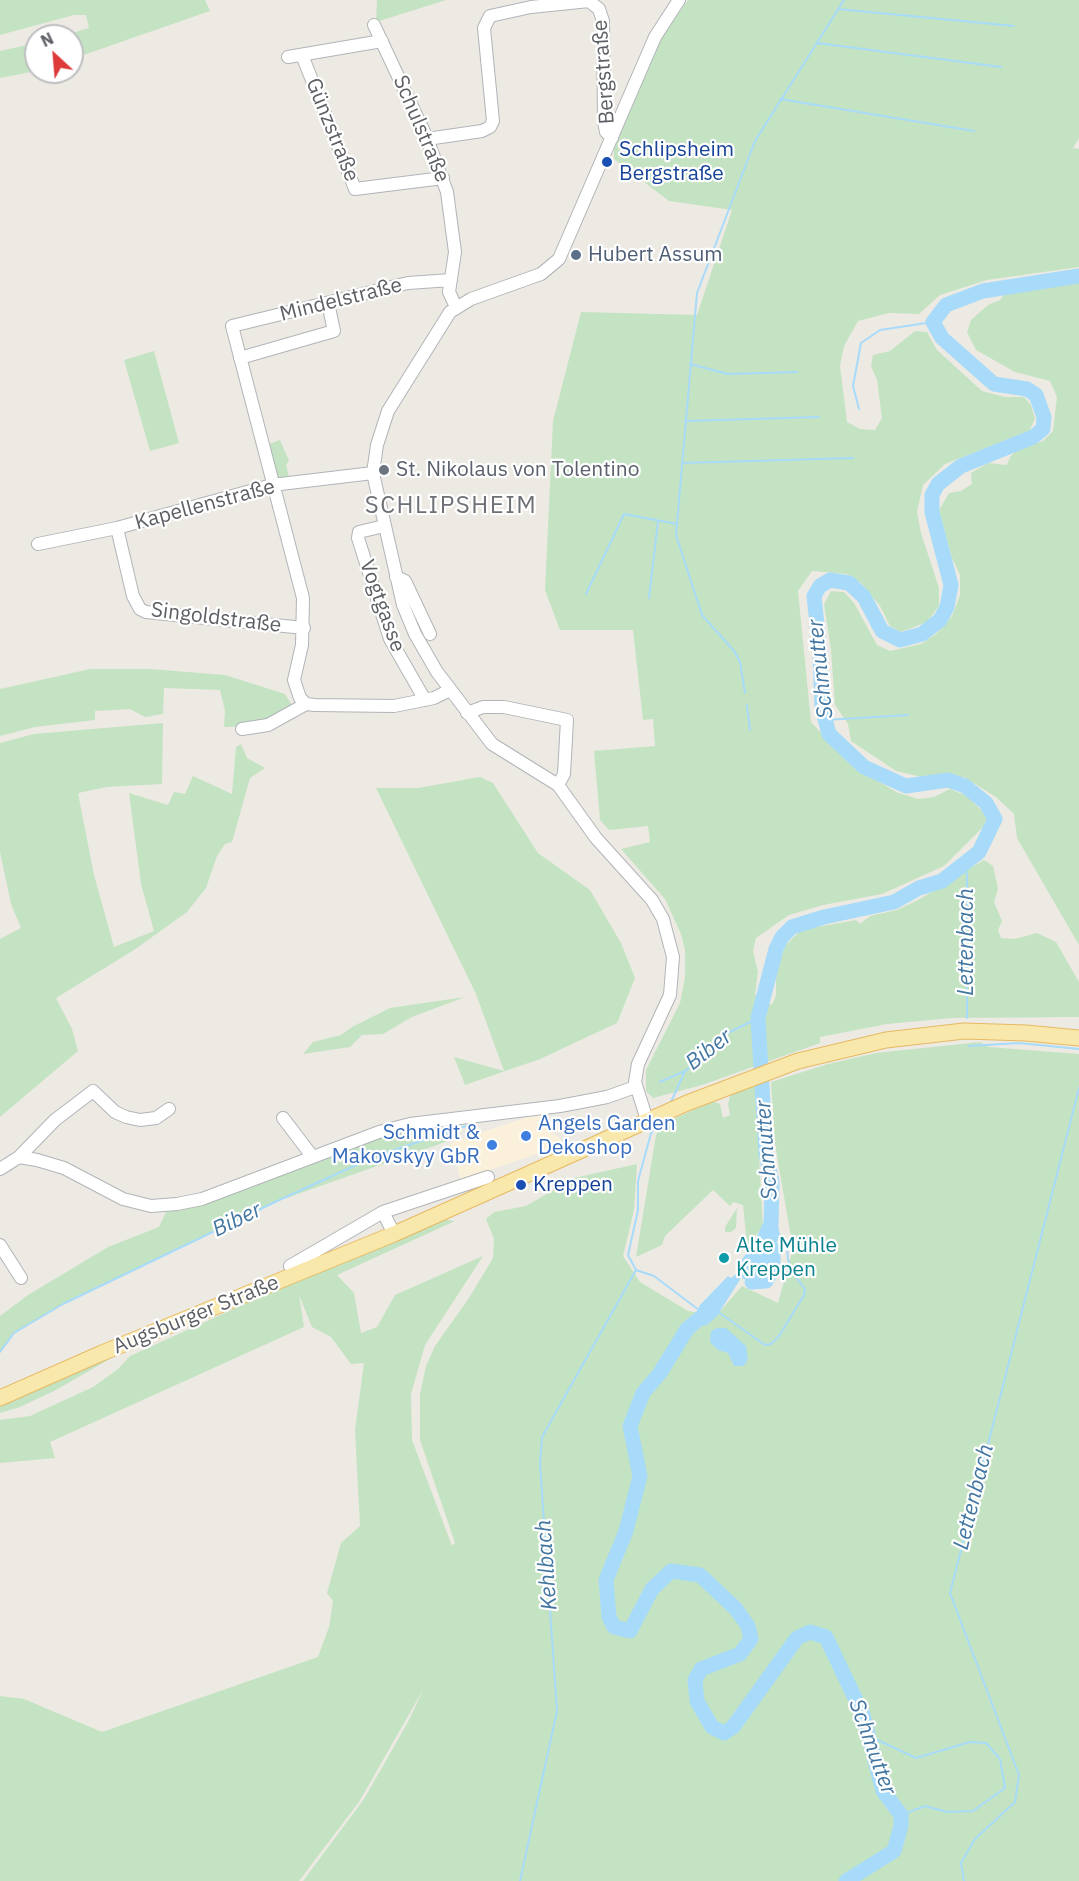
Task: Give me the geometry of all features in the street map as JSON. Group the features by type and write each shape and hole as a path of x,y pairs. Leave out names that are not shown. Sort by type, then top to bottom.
{"main road":[{"name":"Augsburger Straße","path":"0,1398 102,1353 394,1234 687,1102 778,1069 834,1051 886,1040 967,1031 1079,1038"}],"street":[{"path":"650,1118 636,1087 638,1064 670,995 673,973 671,943 663,920 652,900 596,838 558,786 501,752 450,690 415,634 396,577 373,473 377,445 388,411 456,307 541,274 559,260 655,37 679,0"},
{"name":"Bergstraße","path":"427,139 482,131 490,127 493,121 484,28 485,21 490,16 531,7 589,1 599,9 603,21 604,122 606,132 612,138"},
{"name":"Schulstraße","path":"374,25 443,178 455,252 449,298 456,307"},
{"name":"Günzstraße","path":"288,57 382,41"},
{"name":"Günzstraße","path":"302,55 355,189 443,178"},
{"name":"Mindelstraße","path":"240,358 232,326 408,283 451,280"},
{"path":"306,704 296,691 294,680 304,628 303,598 296,562 272,485 262,435 240,358 334,331 328,303"},
{"name":"Kapellenstraße","path":"38,544 117,528 272,485 373,473"},
{"name":"Vogtgasse","path":"384,526 359,532 358,538 390,639 425,700"},
{"name":"Singoldstraße","path":"117,528 133,596 140,609 146,612 304,628"},
{"path":"396,577 405,581 430,634"},
{"path":"242,729 268,724 306,704 394,706 425,700 450,690"},
{"path":"467,713 483,707 504,707 567,720 564,774 558,786"},
{"path":"19,1157 63,1167 123,1199 151,1206 202,1199 312,1156 379,1132 411,1124 560,1106 608,1097 636,1087"},
{"path":"0,1169 19,1157 55,1120 93,1091 116,1112 126,1117 140,1120 156,1118 169,1109"},
{"path":"283,1118 312,1156"},
{"name":"Augsburger Straße","path":"290,1266 383,1212 488,1177"},
{"path":"383,1212 394,1234"},
{"path":"0,1245 21,1278"}],"shaded area":[{"path":"543,1112 551,1133 560,1138 562,1145 461,1180 450,1143"}],"green space":[{"path":"0,0 205,0 210,11 84,55 84,29 89,28 86,15 74,15 41,24 24,24 24,29 0,35"},
{"path":"377,0 446,0 376,22"},
{"path":"688,0 1079,0 1079,138 1073,148 1079,149 1079,267 987,280 940,295 919,314 889,313 858,321 844,346 840,366 847,422 860,429 875,430 882,418 877,380 871,366 873,355 890,351 915,331 927,332 937,350 982,391 1005,397 1024,397 1031,405 1035,419 1029,431 945,464 923,485 917,512 921,533 939,588 939,606 927,622 901,632 890,626 880,606 861,583 846,574 812,571 798,591 811,722 848,762 896,792 918,799 934,797 950,789 967,796 982,811 988,822 944,866 882,894 823,905 789,915 756,938 753,951 758,972 755,995 772,1005 776,995 776,975 785,946 801,930 856,920 860,924 870,916 897,910 920,899 984,860 993,866 998,889 994,902 1002,921 998,930 1001,938 1015,939 1037,933 1056,942 1079,982 1079,1017 952,1018 887,1024 820,1037 820,1043 702,1085 653,1098 646,1091 646,1070 680,1003 685,977 685,950 681,934 665,899 621,849 650,842 648,826 609,830 600,820 594,751 655,746 653,719 643,720 633,630 560,630 545,590 553,421 581,312 697,315 732,210 669,201 614,159 614,149 663,35"},
{"path":"24,46 24,73 0,78 0,51"},
{"path":"1079,282 1079,945 1017,838 1014,814 996,797 964,777 922,777 896,771 851,741 848,724 835,705 831,650 824,604 831,591 844,592 854,603 877,645 890,651 921,644 936,634 952,616 960,595 960,575 952,558 939,510 949,493 961,491 972,484 971,473 988,463 1007,465 1010,457 1016,451 1043,441 1053,431 1057,397 1050,381 1015,372 976,350 967,332 971,320 988,305 1000,300 1006,292"},
{"path":"154,351 179,443 150,451 124,360"},
{"path":"280,440 289,461 286,465 289,477 276,479 269,444"},
{"path":"90,669 150,669 225,675 285,694 293,707 249,726 224,727 225,711 220,690 164,688 163,714 145,717 130,709 95,711 95,720 35,727 0,736 0,689"},
{"path":"163,723 162,784 107,787 78,793 94,875 114,947 154,931 141,884 129,793 168,805 174,792 185,794 193,776 232,794 236,747 241,744 247,758 265,768 250,778 232,842 225,844 217,856 206,888 187,912 134,950 56,998 72,1029 78,1051 0,1117 0,939 21,928 11,904 0,852 0,743 34,734"},
{"path":"480,777 493,783 538,853 590,890 621,943 635,978 617,1023 540,1059 465,1085 454,1057 504,1071 476,994 376,788 418,788"},
{"path":"465,997 412,1017 383,1034 362,1035 350,1047 303,1054 313,1042 341,1035 390,1008"},
{"path":"980,1042 989,1047 1079,1054 1079,1881 303,1881 364,1799 408,1722 424,1688 359,1802 299,1881 0,1881 0,1696 24,1699 102,1732 318,1657 329,1627 333,1601 327,1593 341,1543 360,1526 355,1430 364,1363 351,1364 331,1337 312,1327 299,1295 304,1327 50,1442 55,1458 0,1463 0,1420 30,1416 93,1387 118,1369 130,1356 350,1256 440,1219 455,1221 337,1275 354,1293 361,1333 377,1327 395,1295 483,1256 425,1345 411,1394 412,1440 452,1546 455,1543 420,1440 420,1394 426,1366 435,1346 469,1298 493,1258 494,1239 486,1219 494,1212 526,1206 574,1178 637,1164 634,1210 623,1256 640,1282 688,1311 716,1316 742,1286 778,1303 793,1249 775,1144 771,1082 828,1064 876,1053"},
{"path":"755,1084 763,1227 747,1245 743,1205 733,1202 730,1206 713,1190 665,1236 662,1245 636,1257 656,1135 663,1124 712,1101 720,1104 723,1118 730,1115 728,1104 731,1092"},
{"path":"446,1124 451,1140 275,1202 63,1304 14,1333 0,1352 0,1316 28,1295 108,1247 159,1227 166,1212 196,1207 269,1176 371,1140"},
{"path":"737,1208 736,1228 731,1232 725,1232 725,1227"},
{"path":"120,1353 56,1390 20,1407 0,1413 0,1405"}],"water":[{"path":"766,1224 778,1225 780,1236 758,1278 749,1282 742,1278 743,1275 717,1316 707,1325 691,1326 700,1305 728,1276 731,1278 739,1271 736,1267 764,1231"},
{"path":"726,1328 746,1346 748,1359 744,1366 734,1366 728,1353 718,1350 710,1342 711,1331"}],"waterway":[{"path":"745,693 740,662 734,651 702,615 676,535 697,293 755,141 844,0"},
{"path":"838,9 1014,26"},
{"path":"817,43 1001,67"},
{"path":"780,99 974,131"},
{"name":"Schmutter","path":"763,1241 771,1224 772,1182 766,1154 758,1018 776,949 782,937 792,927 824,917 894,902 919,888 942,881 979,852 995,819 986,803 965,786 948,780 906,786 864,767 829,734 822,708 820,653 814,596 820,586 830,580 849,583 864,597 882,631 900,640 922,634 940,620 947,607 951,585 932,512 932,495 938,484 961,466 1033,437 1043,429 1044,417 1036,395 1027,389 994,384 942,338 933,322 946,305 983,291 1079,276"},
{"path":"859,409 853,386 861,343 880,330 933,322"},
{"path":"690,364 728,374 797,372"},
{"path":"685,421 819,417"},
{"path":"682,463 853,458"},
{"path":"586,594 624,514 677,524"},
{"path":"649,598 658,521"},
{"path":"747,705 750,730"},
{"path":"825,720 908,715"},
{"name":"Lettenbach","path":"962,867 967,874 967,1018"},
{"name":"Biber","path":"660,1082 685,1071 703,1057 707,1048 722,1036 758,1018"},
{"name":"Lettenbach","path":"969,1046 1019,1043 1079,1049"},
{"name":"Kehlbach","path":"670,1104 685,1071"},
{"name":"Lettenbach","path":"964,1881 961,1863 975,1839 1015,1802 1019,1775 950,1593 1079,1088"},
{"name":"Biber","path":"0,1352 14,1333 63,1304 275,1202 376,1156 481,1121"},
{"name":"Kehlbach","path":"520,1881 557,1711 540,1464 542,1437 636,1270 628,1255 638,1210 638,1181 651,1133 661,1122"},
{"path":"718,1312 765,1345 771,1344 779,1336 804,1295 805,1289 795,1276 788,1260 787,1247 779,1234"},
{"name":"Schmutter","path":"752,1282 766,1281 773,1268 773,1250 765,1238 763,1242"},
{"name":"Kehlbach","path":"636,1270 654,1276 699,1310"},
{"name":"Schmutter","path":"705,1314 687,1329 660,1373 643,1393 630,1426 640,1476 626,1531 606,1580 609,1617 614,1627 630,1631 652,1589 671,1571 700,1575 736,1609 748,1626 751,1639 740,1654 701,1669 695,1680 697,1701 712,1727 724,1733 733,1727 797,1638 810,1632 826,1637 863,1715 883,1791 901,1815 901,1826 894,1851 846,1881"},
{"path":"871,1737 916,1758 970,1742 986,1743 1000,1759 1005,1788 973,1811 947,1812 925,1806 901,1815"}],"place":[{"name":"Schlipsheim Bergstraße","path":"607,162"},
{"name":"Hubert Assum","path":"576,255"},
{"name":"St. Nikolaus von Tolentino","path":"384,470"},
{"name":"Angels Garden Dekoshop","path":"526,1136"},
{"name":"Schmidt & Makovskyy GbR","path":"492,1145"},
{"name":"Kreppen","path":"521,1185"},
{"name":"Alte Mühle Kreppen","path":"724,1258"}],"district":[{"name":"SCHLIPSHEIM","path":"451,506"}]}
